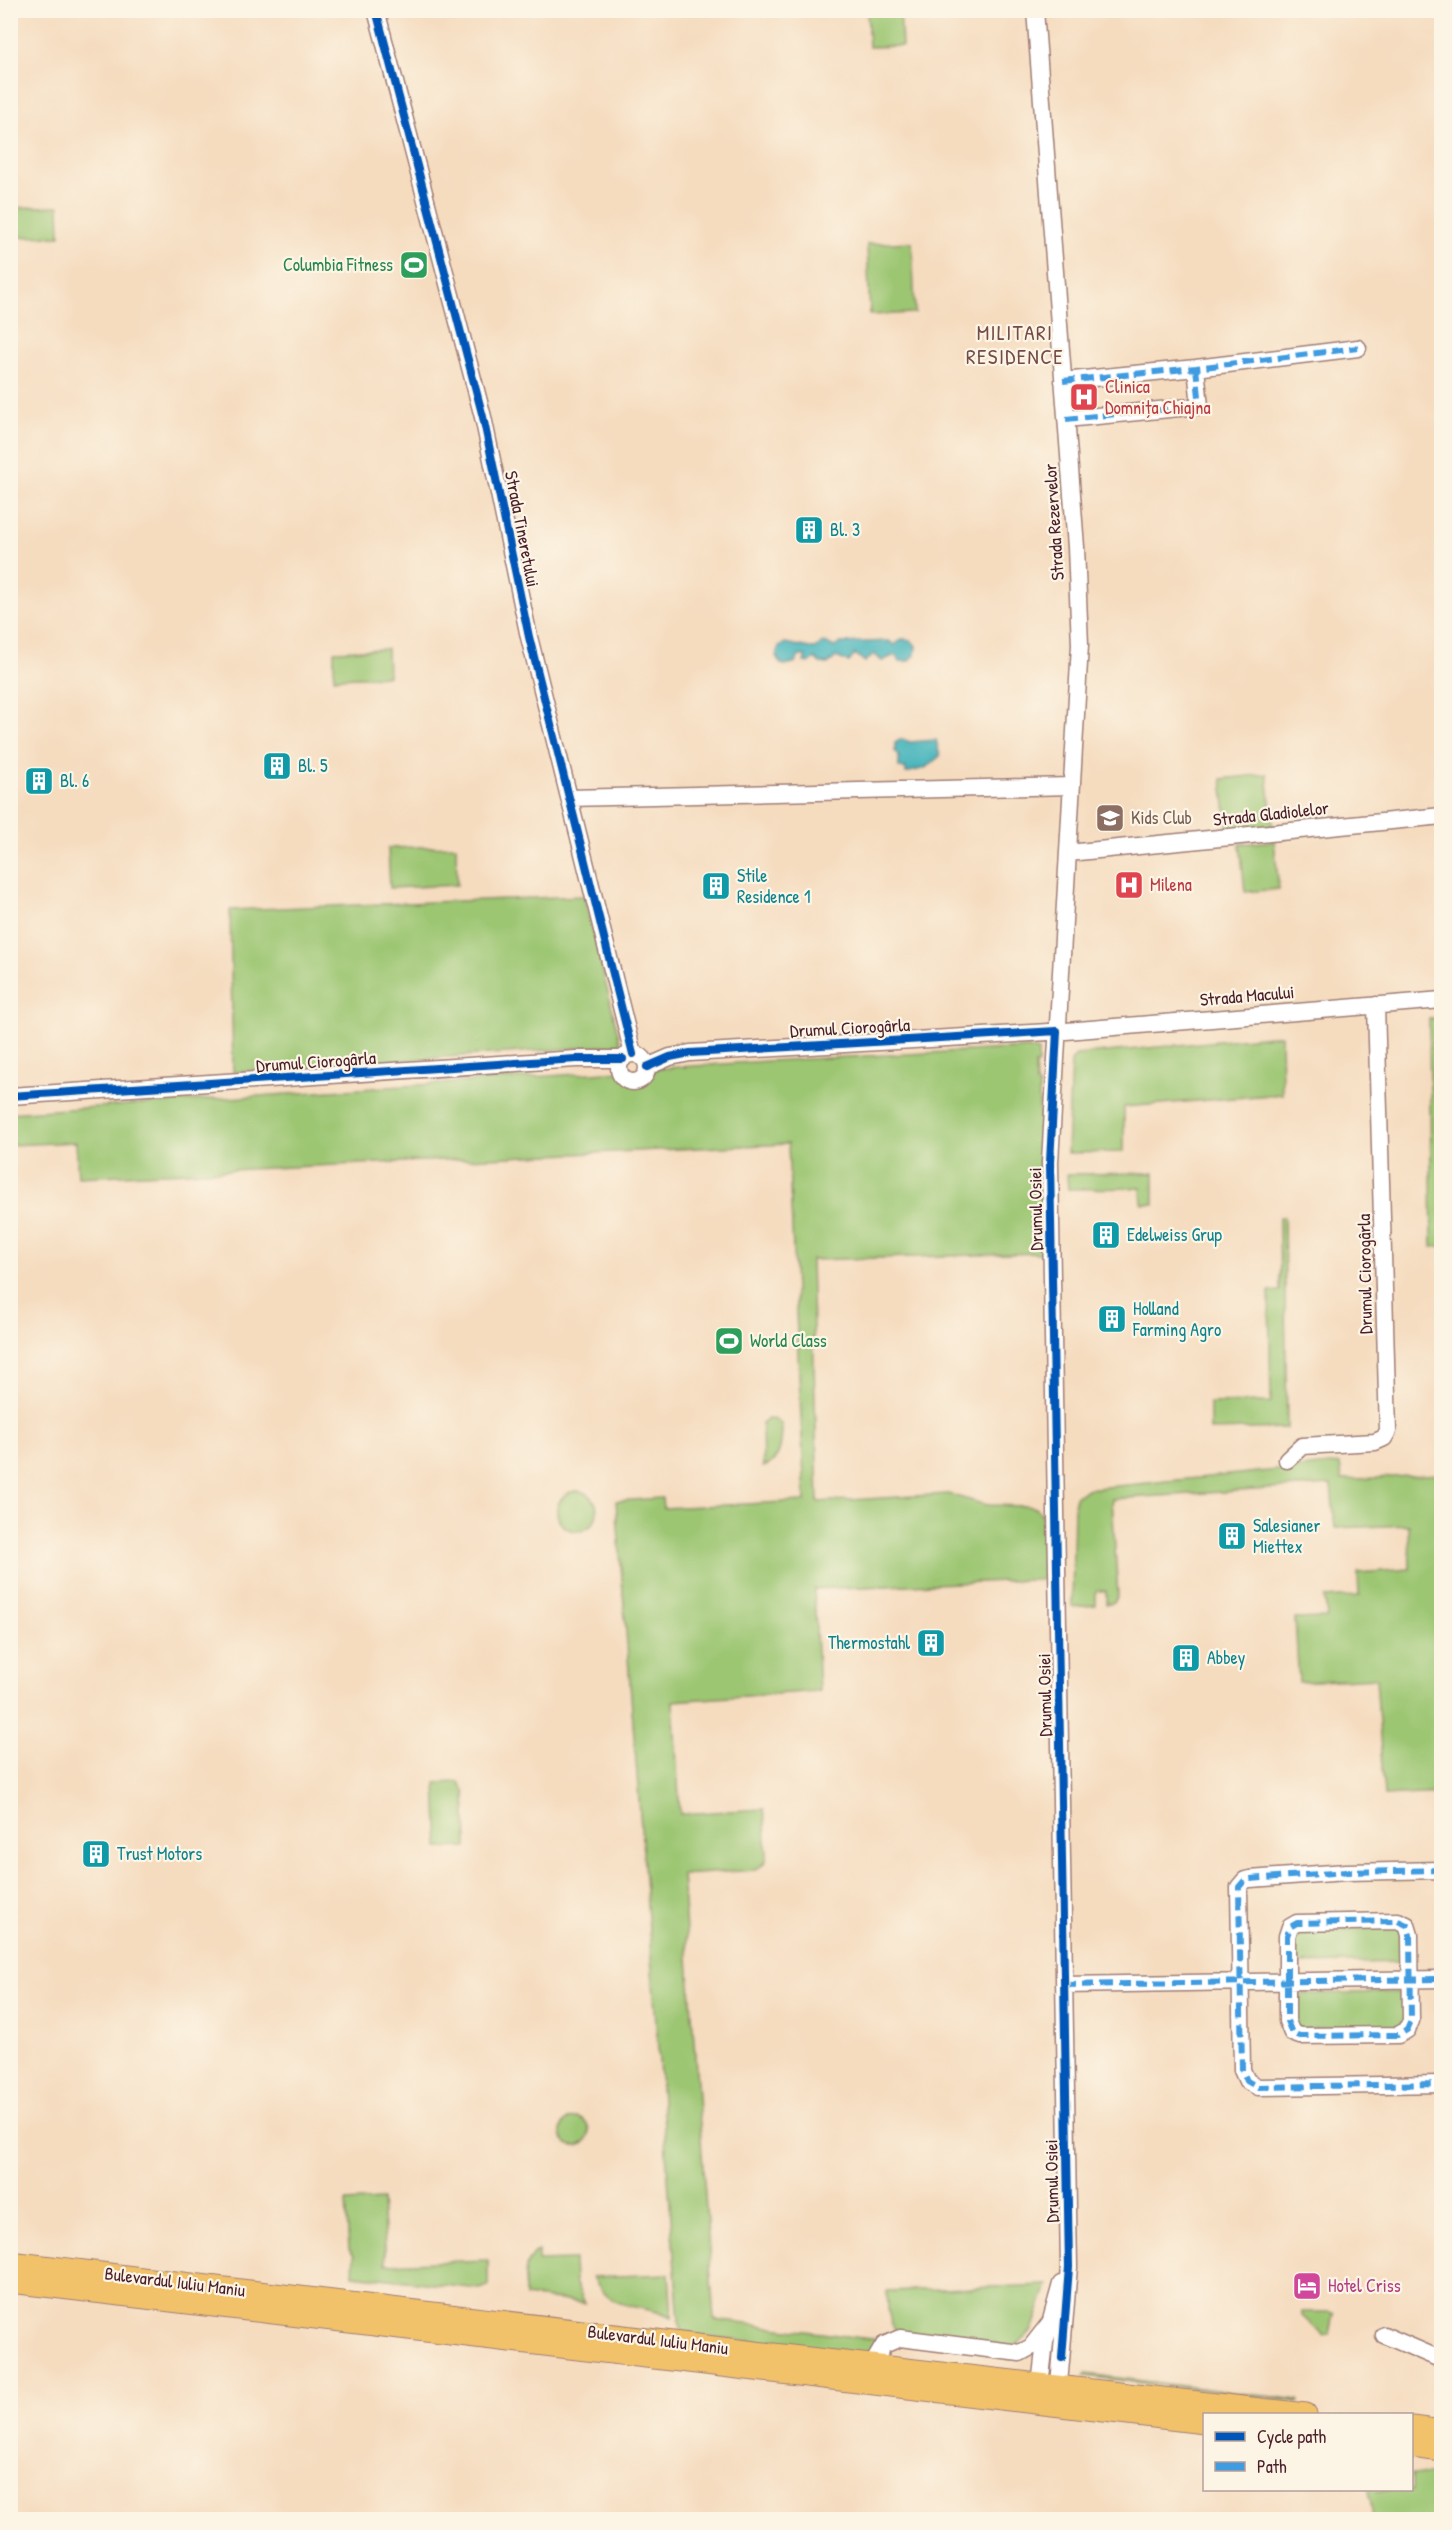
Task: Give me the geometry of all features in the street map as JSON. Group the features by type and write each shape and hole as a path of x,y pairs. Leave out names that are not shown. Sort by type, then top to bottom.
{"main road":[{"name":"Bulevardul Iuliu Maniu","path":"10,2262 234,2289 514,2332 1048,2395 1280,2413"},
{"name":"Bulevardul Iuliu Maniu","path":"10,2282 198,2303 872,2365 1203,2423"},
{"path":"198,2303 221,2298 234,2289"},
{"path":"1413,2427 1442,2431"},
{"path":"1413,2447 1442,2451"}],"street":[{"name":"Strada Tineretului","path":"376,10 483,417 529,637 568,798 626,1063"},
{"name":"Strada Rezervelor","path":"1035,10 1077,547 1080,645 1057,1031"},
{"path":"1064,381 1196,368 1358,348"},
{"path":"1066,419 1200,406 1196,368"},
{"path":"568,798 1072,786"},
{"name":"Strada Gladiolelor","path":"1068,853 1089,853 1439,816"},
{"name":"Strada Macului","path":"1057,1031 1442,1000"},
{"name":"Drumul Ciorogârla","path":"1287,1460 1302,1446 1375,1442 1384,1438 1388,1431 1376,1005"},
{"path":"1055,1056 1066,1040 1082,1029"},
{"name":"Drumul Ciorogârla","path":"10,1096 540,1063 599,1069 626,1063 628,1081 637,1082 644,1078 647,1067 670,1056 690,1053 1057,1031"},
{"name":"Drumul Osiei","path":"1048,2395 1069,2267 1050,1162 1057,1031"},
{"path":"626,1063 644,1059 647,1067"},
{"path":"1442,1870 1346,1872 1245,1880 1239,1887 1242,2070 1244,2076 1252,2084 1258,2086 1442,2084"},
{"path":"1403,1922 1410,1930 1410,2025 1405,2032 1398,2035 1296,2035 1288,2025 1287,1981 1287,1936 1290,1927 1297,1923 1403,1922"},
{"path":"1064,1984 1442,1978"},
{"name":"Drumul Osiei","path":"1048,2395 1044,2344 1069,2267"},
{"path":"872,2365 884,2345 900,2338 1020,2353 1031,2347 1049,2324"},
{"path":"1384,2335 1442,2360"}],"green space":[{"path":"867,11 900,11 902,46 869,47"},
{"path":"59,206 60,236 11,237 11,208"},
{"path":"912,242 915,313 870,315 867,244"},
{"path":"387,649 388,676 334,678 334,651"},
{"path":"1267,774 1273,827 1228,832 1222,779"},
{"path":"1274,841 1279,889 1245,892 1240,844"},
{"path":"456,846 457,885 390,888 388,848"},
{"path":"584,896 621,1045 233,1072 230,910"},
{"path":"1441,1018 1442,1246 1432,1247 1429,1019"},
{"path":"1281,1035 1282,1094 1124,1107 1124,1152 1067,1153 1071,1061 1076,1055"},
{"path":"1028,1048 1038,1051 1038,1064 1035,1064 1036,1084 1039,1085 1042,1253 811,1260 818,1502 948,1494 987,1505 1036,1508 1048,1521 1050,1579 814,1589 819,1691 673,1701 680,1814 764,1809 767,1857 765,1863 755,1870 682,1875 714,2320 878,2340 872,2350 861,2355 688,2334 683,2332 679,2322 616,1501 662,1498 663,1508 805,1501 788,1144 78,1177 76,1142 11,1145 10,1113 767,1061"},
{"path":"1154,1173 1154,1204 1142,1204 1141,1188 1068,1189 1067,1174"},
{"path":"1279,1217 1284,1217 1287,1428 1210,1430 1210,1403 1271,1402 1269,1292 1280,1291"},
{"path":"768,1419 777,1420 782,1425 782,1438 774,1461 763,1467 762,1423"},
{"path":"1340,1464 1342,1480 1441,1474 1441,1793 1384,1796 1376,1678 1299,1682 1295,1619 1327,1618 1325,1598 1359,1596 1358,1573 1410,1569 1409,1525 1335,1528 1331,1485 1112,1499 1118,1596 1114,1602 1106,1604 1106,1591 1096,1591 1096,1605 1072,1607 1074,1505 1076,1497 1087,1489"},
{"path":"577,1491 591,1497 597,1511 591,1525 577,1531 563,1525 557,1511 563,1497"},
{"path":"459,1782 465,1791 467,1847 439,1848 436,1783"},
{"path":"1398,1927 1401,1929 1406,1962 1291,1964 1295,1931"},
{"path":"1406,1992 1407,2017 1399,2027 1300,2029 1296,2027 1291,1994"},
{"path":"575,2118 585,2122 589,2132 585,2142 575,2146 565,2142 561,2132 565,2122"},
{"path":"382,2200 386,2264 488,2260 488,2286 480,2289 353,2275 354,2255 349,2249 346,2202"},
{"path":"538,2251 538,2261 574,2260 575,2282 585,2303 525,2296 527,2265"},
{"path":"669,2274 672,2318 610,2298 593,2277"},
{"path":"1048,2285 1032,2330 1015,2347 898,2332 892,2324 889,2313 887,2291"},
{"path":"1302,2312 1334,2314 1330,2334 1324,2336 1302,2316"},
{"path":"1086,2374 1298,2400 1299,2402 1084,2376"},
{"path":"1413,2474 1441,2476 1441,2519 1373,2519 1369,2491 1413,2491"}],"water":[{"path":"902,639 911,640 916,646 915,655 909,661 900,661 895,655 882,661 874,654 865,662 855,654 849,662 836,657 828,664 820,663 815,658 809,663 804,662 806,656 799,656 796,662 786,665 781,664 776,656 779,647 785,643 815,649 823,642 835,647 841,643 889,641 895,645"},
{"path":"902,739 910,742 936,740 940,756 925,768 906,773 906,768 899,768 899,756 895,751 895,743"}],"marked path":[{"path":"1063,381 1196,368 1358,348"},
{"path":"1066,419 1200,406 1196,368"},
{"path":"1442,1870 1346,1872 1250,1879 1245,1880 1239,1887 1242,2070 1247,2081 1258,2087 1442,2084"},
{"path":"1398,1921 1407,1925 1410,1935 1411,2021 1407,2030 1398,2035 1300,2036 1292,2033 1287,2021 1287,1936 1290,1927 1297,1923 1398,1921"},
{"path":"1064,1985 1442,1979"}],"cycle path":[{"path":"376,10 483,417 529,637 633,1054"},
{"path":"647,1067 670,1057 690,1053 1057,1031 1050,1162 1069,2267 1062,2358"},
{"path":"10,1096 576,1059 623,1059"}],"place":[{"name":"Columbia Fitness","path":"414,265"},
{"name":"Clinica Domnița Chiajna","path":"1084,397"},
{"name":"Bl. 3","path":"809,530"},
{"name":"Bl. 5","path":"277,766"},
{"name":"Bl. 6","path":"39,781"},
{"name":"Kids Club","path":"1110,818"},
{"name":"Milena","path":"1129,885"},
{"name":"Stile Residence 1","path":"716,886"},
{"name":"Edelweiss Grup","path":"1106,1235"},
{"name":"Holland Farming Agro","path":"1112,1319"},
{"name":"World Class","path":"729,1341"},
{"name":"Salesianer Miettex","path":"1232,1536"},
{"name":"Thermostahl","path":"931,1643"},
{"name":"Abbey","path":"1186,1658"},
{"name":"Trust Motors","path":"96,1854"},
{"name":"Hotel Criss","path":"1307,2286"}],"district":[{"name":"MILITARI RESIDENCE","path":"1015,345"}]}
